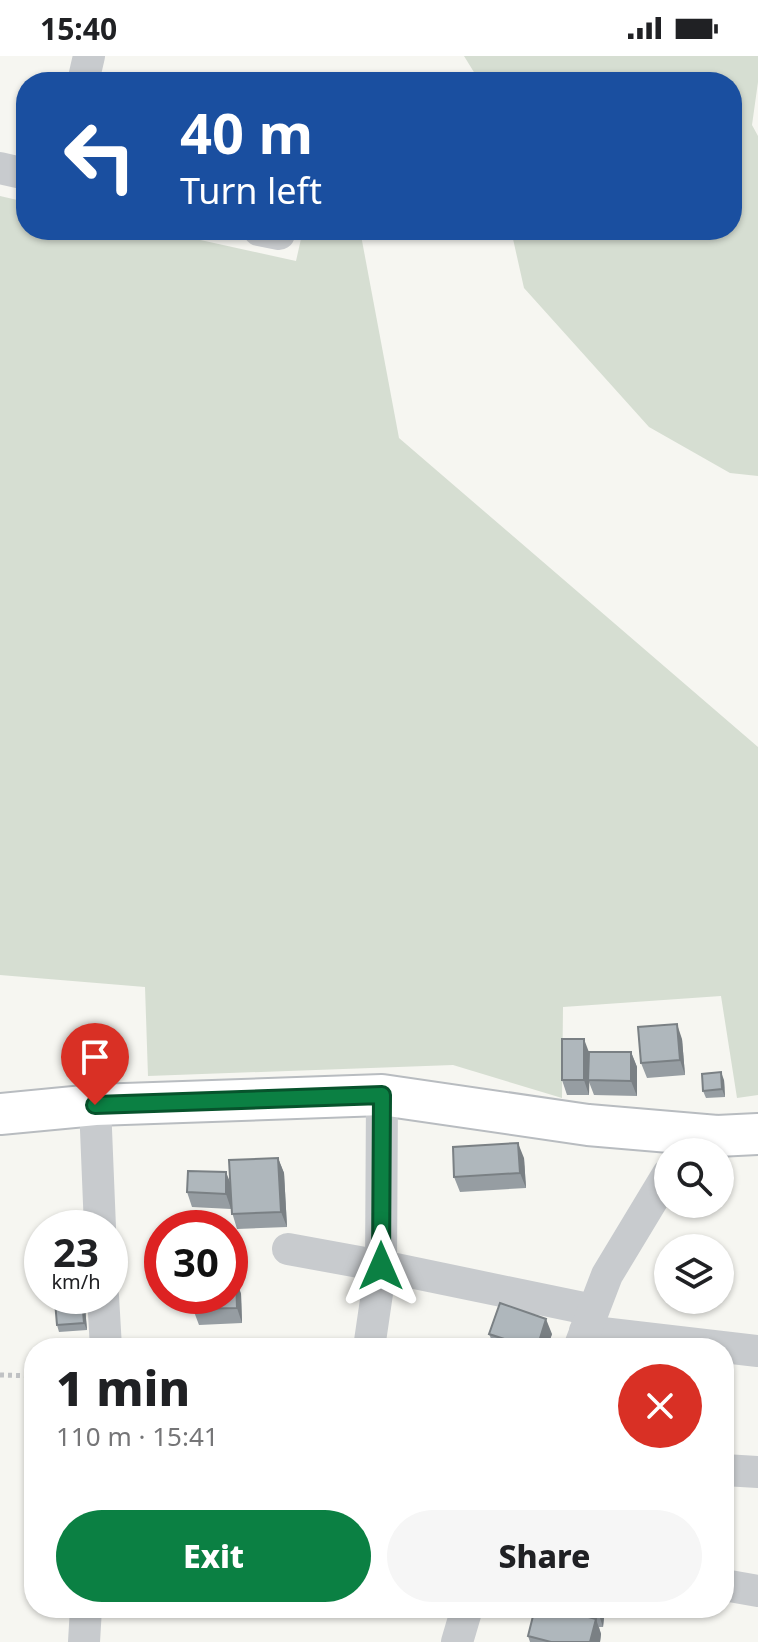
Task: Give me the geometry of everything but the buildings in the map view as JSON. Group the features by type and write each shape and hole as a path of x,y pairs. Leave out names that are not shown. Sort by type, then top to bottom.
{"main road":[{"path":"0,1114 95,1105 382,1095 659,1138"},
{"path":"708,1138 758,1134"}],"street":[{"path":"370,1338 381,1266 382,1095"},
{"path":"95,1105 99,1210"},
{"path":"586,1329 607,1275 654,1197"},
{"path":"288,1249 381,1266 586,1329 656,1338"},
{"path":"104,1314 105,1338"},
{"path":"734,1348 758,1351"},
{"path":"734,1471 758,1472"},
{"path":"734,1587 758,1591"},
{"path":"84,1642 85,1618"},
{"path":"457,1642 464,1618"}],"path":[{"path":"0,1375 24,1376"}],"shaded area":[{"path":"464,56 758,56 752,125 758,136 758,476 730,473 649,427 524,288 513,240 742,240 742,72 474,72"},
{"path":"0,196 16,200 16,240 200,240 296,261 301,240 362,240 399,438 758,747 758,1095 737,1098 721,996 563,1007 562,1098 453,1065 148,1076 145,987 0,975"}],"route":[{"path":"95,1105 382,1095 381,1266"}]}
